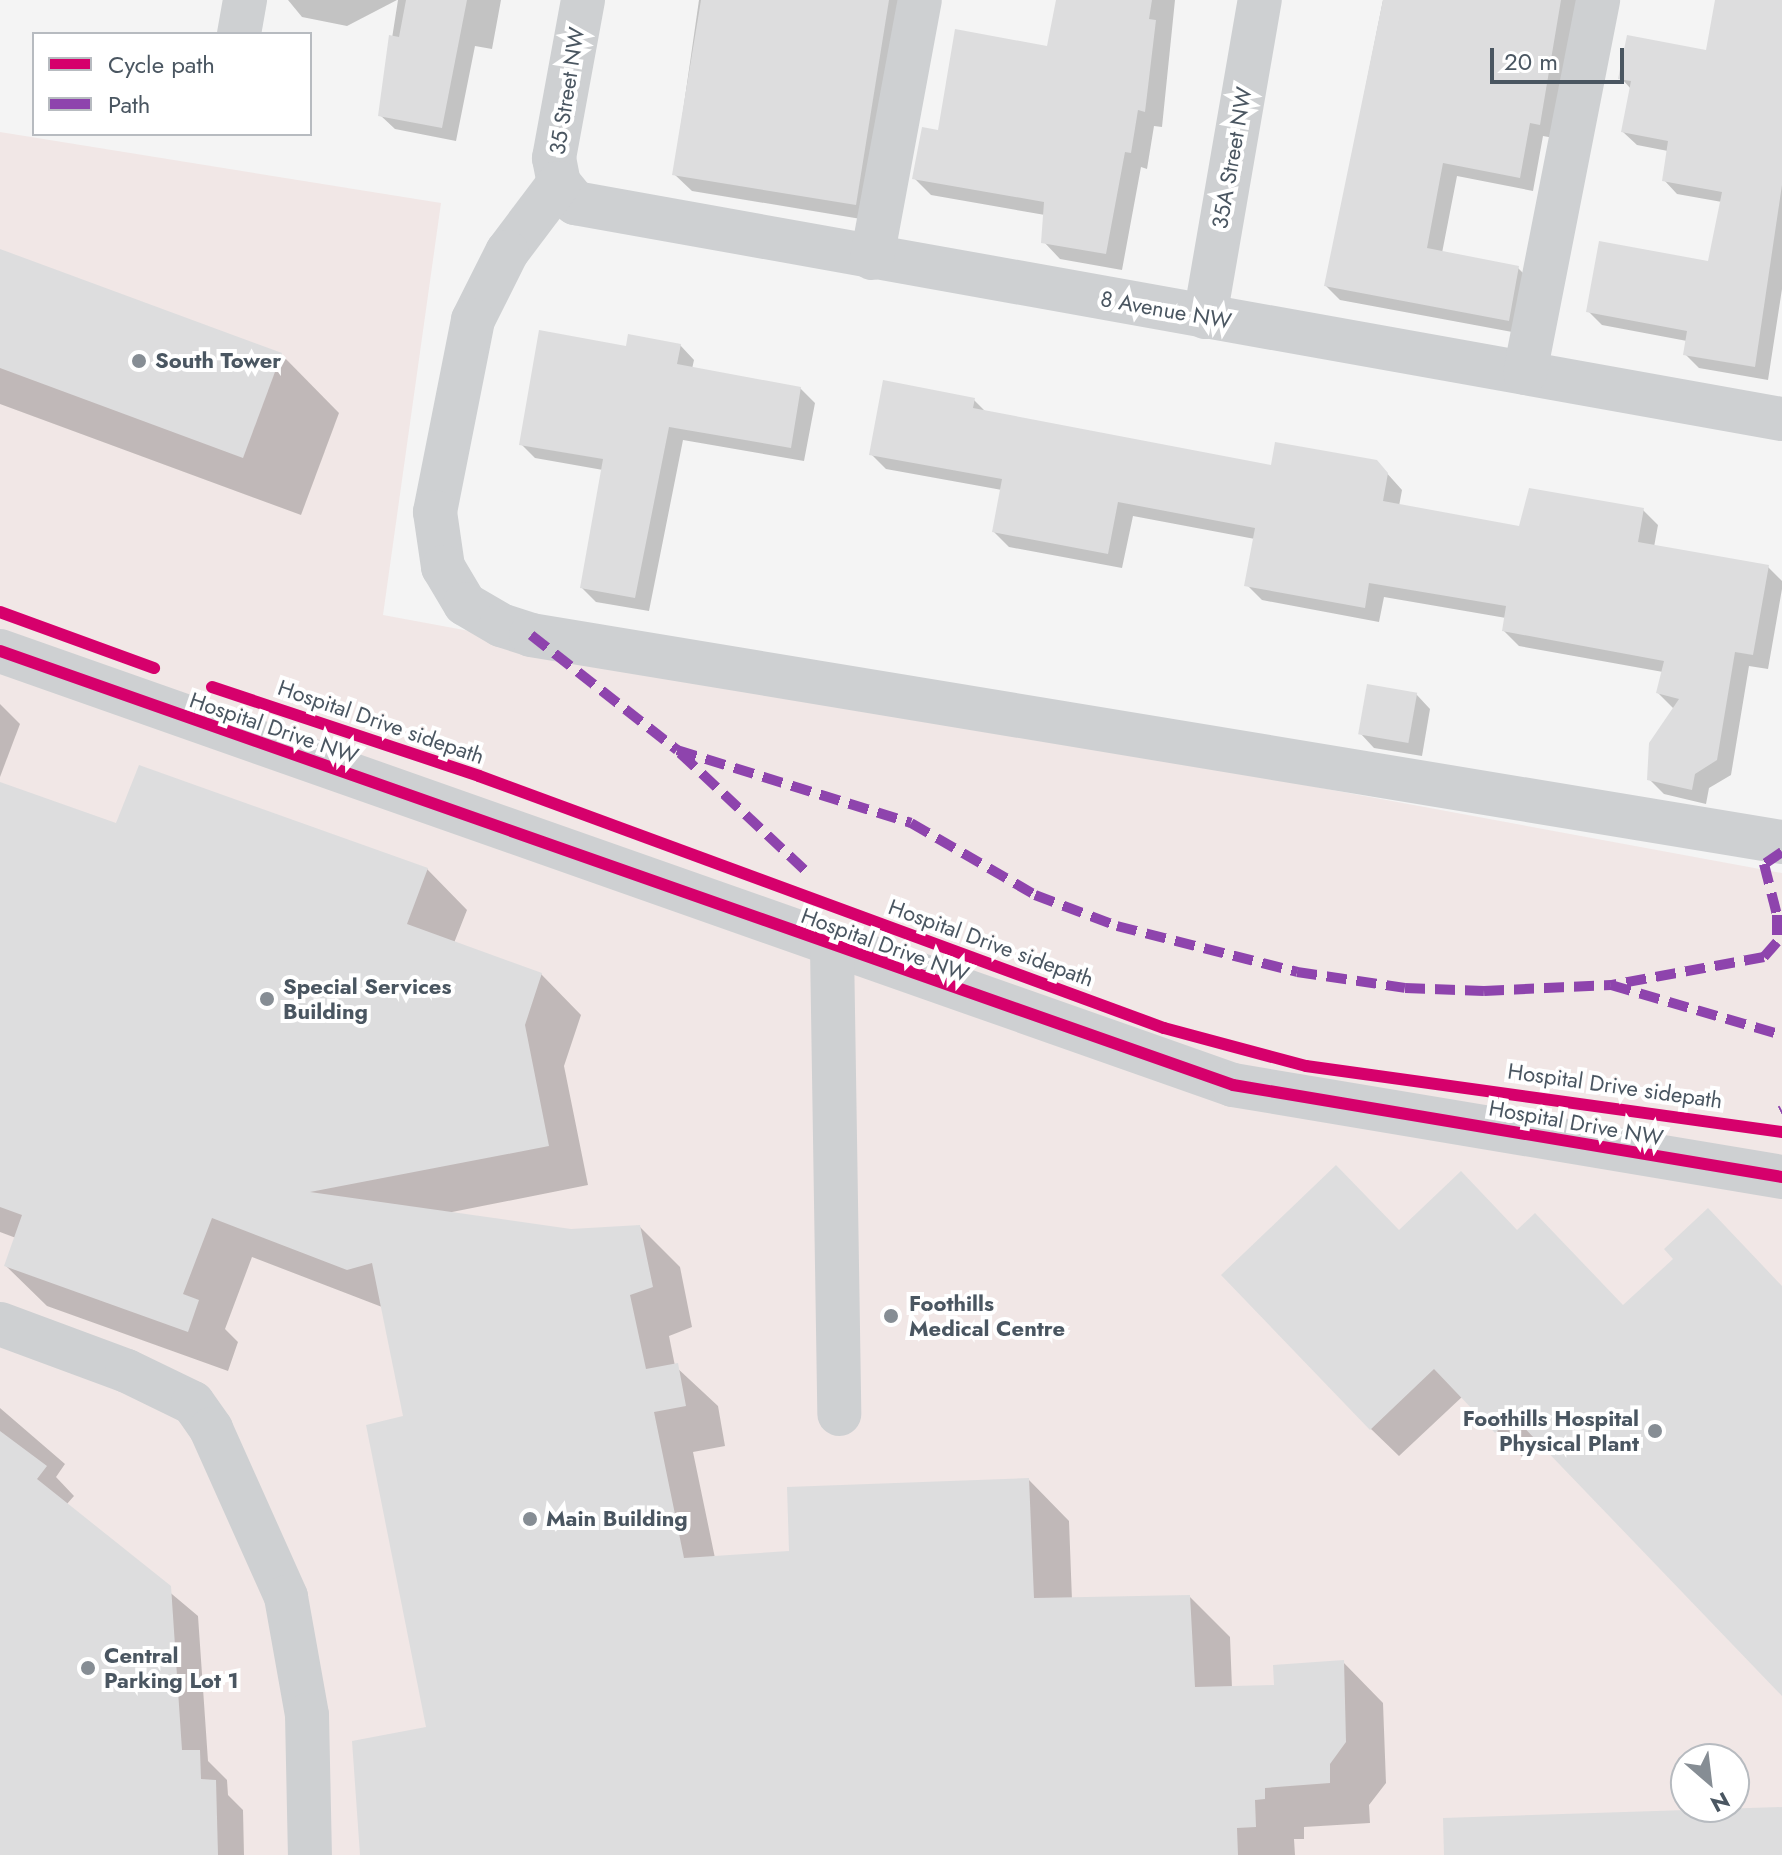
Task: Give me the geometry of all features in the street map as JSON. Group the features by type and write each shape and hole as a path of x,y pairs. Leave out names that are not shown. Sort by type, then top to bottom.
{"street":[{"path":"239,32 245,0"},
{"name":"35 Street NW","path":"559,183 554,158 583,0"},
{"path":"872,258 920,0"},
{"name":"35A Street NW","path":"1205,317 1260,0"},
{"path":"1525,373 1598,0"},
{"path":"559,183 507,252 473,320 435,512 443,567 465,604 501,625 531,635 1782,842"},
{"name":"8 Avenue NW","path":"559,183 575,203 1782,419"},
{"name":"Hospital Drive NW","path":"0,651 832,947 1233,1085 1782,1177"},
{"path":"832,947 839,1414"},
{"path":"0,1324 127,1371 193,1403 217,1440 286,1597 307,1715 310,1855"}],"shaded area":[{"name":"Foothills Medical Centre","path":"0,132 441,203 383,615 1782,873 1782,1855 0,1855"}],"building":[{"path":"406,0 467,0 442,128 378,116 389,35 399,37"},
{"path":"701,0 889,0 856,205 672,175"},
{"path":"1056,0 1152,0 1149,19 1156,20 1145,112 1138,110 1131,153 1125,152 1106,254 1041,243 1044,202 912,179 922,127 938,130 955,29 1047,46"},
{"path":"1383,0 1561,0 1540,125 1530,123 1520,178 1443,163 1427,248 1519,266 1509,321 1324,286"},
{"path":"1715,0 1782,0 1782,185 1755,367 1683,355 1687,331 1586,312 1599,241 1708,261 1722,192 1662,181 1668,141 1621,132 1631,81 1618,79 1627,35 1706,50"},
{"name":"South Tower","path":"0,249 282,353 243,458 0,368"},
{"path":"539,330 626,346 628,334 681,344 677,364 801,387 791,448 669,427 635,598 580,588 603,459 519,445"},
{"path":"883,380 975,398 973,408 1271,465 1275,442 1377,460 1388,473 1383,501 1519,526 1529,488 1644,508 1638,542 1769,565 1753,655 1735,652 1717,760 1695,774 1692,790 1647,780 1649,743 1679,699 1656,693 1664,661 1502,631 1506,606 1369,583 1365,608 1244,586 1255,528 1118,502 1108,554 992,532 1002,479 869,455"},
{"path":"1367,684 1417,693 1408,743 1358,734"},
{"name":"Main Building","path":"139,765 428,868 407,924 542,973 525,1025 549,1146 310,1192 571,1229 640,1225 653,1287 630,1295 646,1369 678,1363 686,1406 654,1412 684,1558 789,1551 787,1487 1029,1478 1034,1598 1190,1595 1195,1687 1274,1685 1273,1665 1344,1660 1346,1742 1330,1764 1330,1783 1265,1788 1265,1799 1255,1800 1256,1827 1237,1828 1238,1855 360,1855 352,1741 426,1727 366,1425 403,1416 372,1263 347,1270 212,1218 183,1294 199,1300 188,1332 4,1266 22,1215 0,1207 0,782 116,823"},
{"name":"Foothills Hospital Physical Plant","path":"1336,1165 1399,1230 1461,1171 1517,1230 1535,1213 1623,1305 1673,1259 1664,1249 1708,1208 1782,1286 1782,1696 1513,1416 1495,1433 1434,1369 1370,1430 1221,1275"},
{"name":"Central Parking Lot 1","path":"0,1431 47,1466 37,1479 171,1586 182,1750 200,1750 201,1779 216,1780 218,1855 0,1855"},
{"path":"1782,1807 1782,1855 1444,1855 1443,1818 1670,1811 1670,1823 1750,1823 1750,1808"}],"marked path":[{"path":"531,635 677,750 911,823 1035,895 1117,926 1297,972 1405,988 1484,991 1611,985"},
{"path":"680,753 809,874"},
{"path":"1782,852 1764,864 1777,915 1777,942 1764,957 1611,985 1782,1035"}],"cycle path":[{"path":"0,612 154,668"},
{"path":"0,651 1233,1085 1782,1177"},
{"name":"Hospital Drive sidepath","path":"212,687 479,776 1164,1028 1306,1066 1782,1132"}],"place":[{"name":"South Tower","path":"139,361"},
{"name":"Special Services Building","path":"267,999"},
{"name":"Foothills Medical Centre","path":"891,1316"},
{"name":"Foothills Hospital Physical Plant","path":"1655,1431"},
{"name":"Main Building","path":"530,1519"},
{"name":"Central Parking Lot 1","path":"88,1668"}]}
